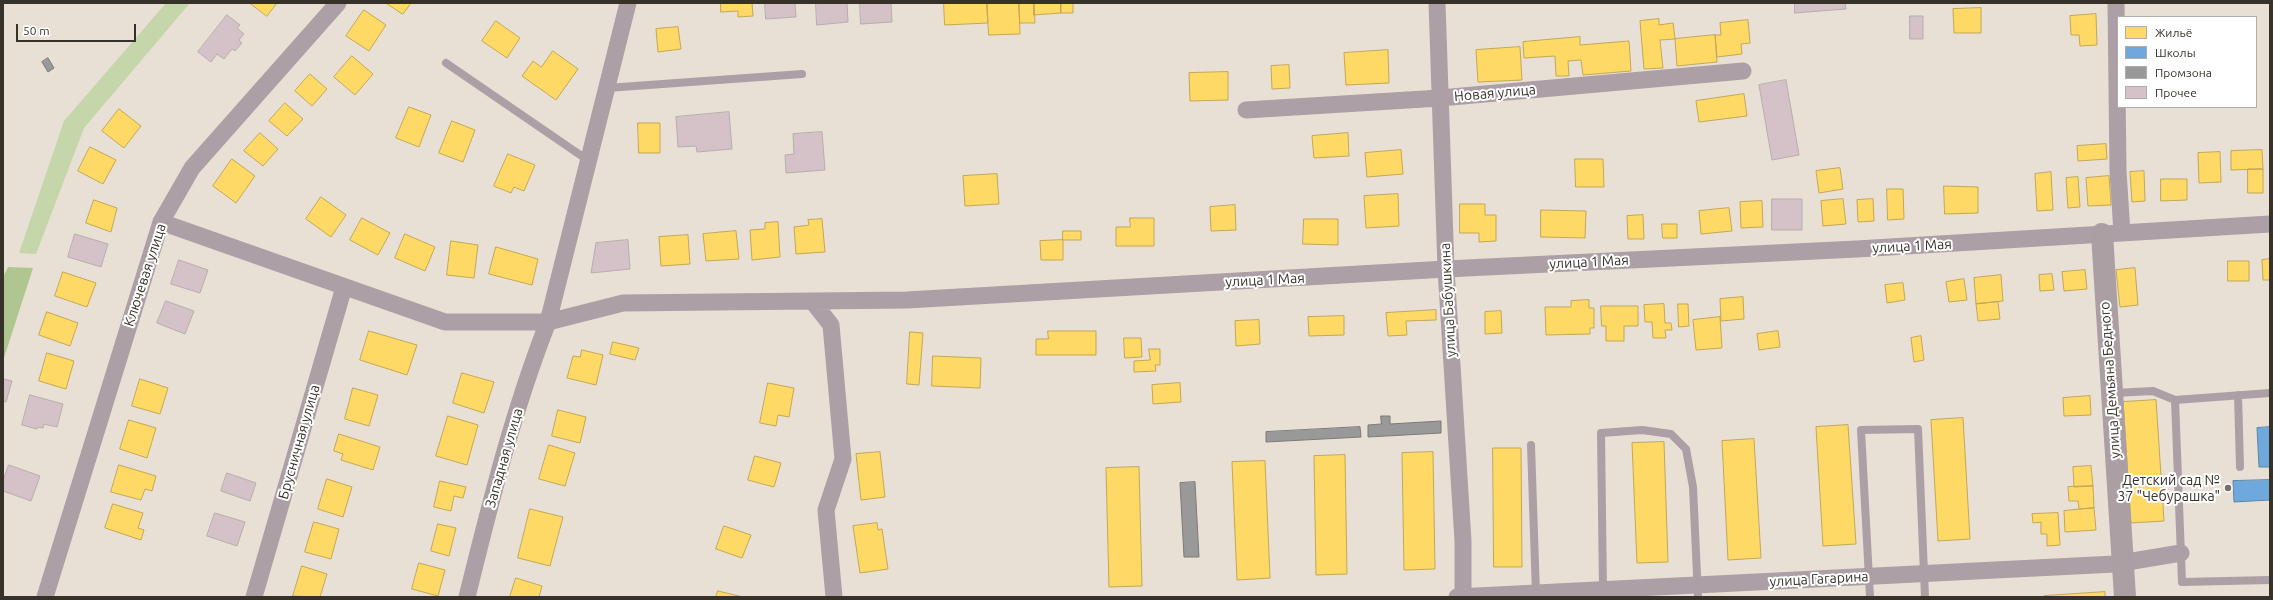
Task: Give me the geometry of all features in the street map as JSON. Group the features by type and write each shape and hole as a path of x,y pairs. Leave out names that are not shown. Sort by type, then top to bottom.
{"street":[{"name":"Ключевая улица","path":"45,597 161,222 192,168 338,3"},
{"name":"Западная улица","path":"467,597 485,524 528,372 548,322 628,3"},
{"name":"улица Бабушкина","path":"1437,3 1446,269 1463,541 1463,597"},
{"name":"улица Демьяна Бедного","path":"2116,3 2117,87"},
{"name":"Новая улица","path":"1246,110 1440,98 1743,71"},
{"name":"улица Демьяна Бедного","path":"2117,108 2118,171 2112,233 2111,393 2125,597"},
{"name":"улица 1 Мая","path":"161,222 445,322 548,322 624,303 907,300 1446,269 1857,249 2270,224"},
{"name":"Брусничная улица","path":"254,597 344,287"},
{"path":"813,302 831,325 843,459 826,510 834,597"},
{"name":"улица Гагарина","path":"1457,597 1574,594 1603,590 1698,591 1869,576 2122,563 2181,553"}],"lane":[{"path":"446,64 588,161"},
{"path":"607,88 802,74"},
{"path":"2111,393 2153,391 2175,400 2270,393"},
{"path":"2238,395 2240,467"},
{"path":"2175,400 2182,582 2270,580"},
{"path":"1870,597 1861,430 1918,429 1926,597"},
{"path":"1603,590 1601,433 1642,430 1671,434 1686,449 1693,487 1698,591"},
{"path":"1532,445 1536,595"}],"green space":[{"path":"166,3 190,3 84,128 36,254 19,253 64,121"},
{"path":"8,267 33,268 3,361 3,277"}],"building: Жильё":[{"path":"250,3 277,3 267,16"},
{"path":"386,3 411,3 403,14"},
{"path":"721,3 752,3 753,16 738,17 738,11 721,12"},
{"path":"944,3 987,3 988,23 945,25"},
{"path":"987,3 1019,3 1020,34 989,35"},
{"path":"1019,3 1034,3 1035,23 1020,23"},
{"path":"1034,3 1061,3 1061,13 1034,15"},
{"path":"1061,3 1073,3 1073,13 1061,13"},
{"path":"1981,8 1981,33 1954,33 1953,9"},
{"path":"364,10 386,25 369,51 346,36"},
{"path":"2096,14 2097,45 2080,46 2079,35 2071,35 2070,16"},
{"path":"1659,19 1659,25 1673,23 1675,39 1660,40 1663,68 1644,69 1640,21"},
{"path":"1748,20 1750,43 1741,44 1742,54 1717,57 1715,35 1721,35 1720,23"},
{"path":"496,21 520,38 507,58 482,41"},
{"path":"678,27 681,49 658,52 656,29"},
{"path":"1715,35 1717,62 1677,66 1675,39"},
{"path":"1580,37 1580,45 1629,41 1631,71 1583,75 1581,60 1568,61 1569,76 1556,76 1555,56 1524,58 1523,42"},
{"path":"1520,47 1522,80 1478,82 1476,50"},
{"path":"1388,50 1389,83 1346,85 1344,53"},
{"path":"553,51 578,69 556,100 522,76 533,61 541,67"},
{"path":"352,56 373,74 355,95 334,77"},
{"path":"1289,65 1290,88 1272,89 1271,66"},
{"path":"1228,72 1228,100 1190,101 1189,73"},
{"path":"310,74 327,89 312,106 295,91"},
{"path":"1744,94 1747,116 1699,122 1696,101"},
{"path":"285,103 303,119 287,136 269,121"},
{"path":"409,107 431,115 419,147 396,138"},
{"path":"119,109 141,126 124,148 102,131"},
{"path":"452,121 475,130 463,162 439,153"},
{"path":"638,123 660,123 660,153 639,153"},
{"path":"260,133 278,149 263,166 244,151"},
{"path":"1348,133 1349,156 1314,158 1312,136"},
{"path":"2106,144 2107,159 2078,161 2077,146"},
{"path":"90,147 116,160 103,184 78,171"},
{"path":"1401,150 1403,174 1367,177 1365,153"},
{"path":"2262,150 2263,169 2231,170 2231,151"},
{"path":"2220,152 2221,182 2199,183 2198,153"},
{"path":"508,154 535,165 524,191 514,187 511,193 494,186"},
{"path":"232,159 255,176 236,203 213,186"},
{"path":"1575,159 1603,159 1604,187 1576,187"},
{"path":"1840,168 1843,189 1819,193 1816,171"},
{"path":"2248,169 2263,169 2263,193 2248,193"},
{"path":"2144,171 2145,201 2132,202 2130,172"},
{"path":"2051,172 2053,210 2037,211 2035,174"},
{"path":"997,174 999,204 965,206 963,176"},
{"path":"2109,176 2111,205 2088,206 2086,178"},
{"path":"2078,177 2080,207 2068,208 2066,178"},
{"path":"2161,179 2187,179 2187,200 2161,201"},
{"path":"1944,186 1978,187 1978,213 1945,214"},
{"path":"1887,189 1903,189 1904,219 1888,220"},
{"path":"1398,194 1399,226 1366,228 1364,196"},
{"path":"321,197 346,215 331,237 306,219"},
{"path":"1843,199 1846,224 1823,226 1821,201"},
{"path":"1873,199 1874,221 1858,222 1857,200"},
{"path":"94,200 117,208 111,232 86,223"},
{"path":"1762,201 1763,227 1741,228 1740,202"},
{"path":"1460,204 1485,204 1485,215 1496,215 1496,241 1479,242 1479,233 1460,233"},
{"path":"1235,205 1236,230 1211,231 1210,207"},
{"path":"1729,208 1732,231 1701,234 1699,211"},
{"path":"1541,210 1586,211 1585,238 1541,237"},
{"path":"1643,215 1644,239 1628,239 1627,216"},
{"path":"362,218 390,233 378,255 350,240"},
{"path":"1130,218 1154,218 1154,246 1116,246 1116,227 1130,227"},
{"path":"822,219 825,252 796,254 794,227 809,225 808,220"},
{"path":"1304,219 1338,219 1338,245 1303,244"},
{"path":"778,222 780,257 752,260 750,230 765,229 765,223"},
{"path":"1662,224 1677,224 1677,238 1663,238"},
{"path":"736,231 739,259 706,261 703,234"},
{"path":"1063,231 1081,231 1081,240 1063,240"},
{"path":"405,234 435,247 425,271 395,258"},
{"path":"688,235 690,264 661,266 659,237"},
{"path":"1063,240 1063,260 1041,260 1040,241"},
{"path":"451,241 478,245 474,278 447,275"},
{"path":"496,247 538,259 532,285 489,274"},
{"path":"2270,259 2270,280 2263,280 2262,260"},
{"path":"2228,261 2249,261 2249,281 2228,281"},
{"path":"2135,268 2138,305 2120,307 2116,270"},
{"path":"2085,270 2087,289 2064,291 2062,272"},
{"path":"63,272 96,283 87,307 55,296"},
{"path":"2052,274 2054,290 2040,291 2039,275"},
{"path":"2001,275 2003,301 1976,304 1974,278"},
{"path":"1964,279 1967,300 1949,302 1946,282"},
{"path":"1903,283 1905,300 1887,303 1885,285"},
{"path":"1743,297 1744,319 1721,321 1720,299"},
{"path":"1589,300 1589,308 1594,308 1594,328 1590,328 1590,334 1546,335 1545,307 1571,307 1571,301"},
{"path":"1998,302 2000,319 1978,321 1976,304"},
{"path":"1664,304 1665,323 1671,323 1672,330 1665,330 1666,338 1653,338 1652,322 1645,322 1644,305"},
{"path":"1678,304 1688,304 1689,326 1679,327"},
{"path":"1601,306 1638,306 1638,326 1624,326 1624,341 1606,341 1606,326 1602,326"},
{"path":"1436,310 1436,320 1406,321 1407,335 1388,336 1386,313"},
{"path":"1501,311 1502,333 1485,334 1485,312"},
{"path":"47,312 78,323 70,346 39,335"},
{"path":"1344,316 1344,335 1309,336 1308,317"},
{"path":"1720,317 1722,348 1696,350 1693,320"},
{"path":"1259,320 1260,344 1236,346 1235,321"},
{"path":"369,331 417,345 407,375 360,360"},
{"path":"1048,331 1096,331 1096,355 1036,355 1036,339 1048,339"},
{"path":"1778,331 1780,347 1759,350 1757,334"},
{"path":"910,332 923,333 919,385 907,384"},
{"path":"1921,336 1924,360 1914,362 1911,338"},
{"path":"1124,338 1141,338 1142,357 1125,358"},
{"path":"613,342 639,348 635,360 610,354"},
{"path":"1149,349 1160,349 1160,365 1155,365 1156,371 1134,372 1134,361 1150,360"},
{"path":"582,350 603,355 596,385 567,378 573,356 580,357"},
{"path":"47,353 74,361 66,389 39,381"},
{"path":"933,356 981,358 980,388 932,386"},
{"path":"462,373 494,382 484,413 453,403"},
{"path":"140,379 168,388 160,414 132,406"},
{"path":"768,383 794,388 789,417 778,415 776,426 760,423"},
{"path":"1180,383 1181,402 1153,404 1152,385"},
{"path":"353,388 378,395 369,426 345,419"},
{"path":"2090,396 2091,415 2064,416 2063,398"},
{"path":"2156,400 2164,521 2131,523 2123,402"},
{"path":"558,410 586,417 580,443 552,436"},
{"path":"448,416 478,425 467,465 436,456"},
{"path":"1963,418 1970,539 1938,541 1931,420"},
{"path":"129,420 156,428 147,458 120,449"},
{"path":"1848,425 1856,544 1823,546 1816,427"},
{"path":"339,434 380,447 373,470 341,460 343,454 334,451"},
{"path":"1754,439 1761,558 1728,560 1722,441"},
{"path":"1664,442 1668,562 1637,563 1632,443"},
{"path":"549,445 575,453 565,486 539,479"},
{"path":"1493,448 1521,448 1522,567 1494,567"},
{"path":"880,452 885,497 861,500 856,454"},
{"path":"1433,452 1435,569 1404,570 1402,453"},
{"path":"1345,455 1347,574 1316,575 1314,456"},
{"path":"755,456 781,463 774,487 748,480"},
{"path":"1265,461 1270,578 1237,580 1232,462"},
{"path":"119,465 156,476 152,491 145,489 141,500 111,492"},
{"path":"2091,466 2093,486 2074,487 2073,467"},
{"path":"1139,467 1142,586 1109,587 1106,468"},
{"path":"327,479 352,487 343,517 318,509"},
{"path":"440,481 466,487 463,498 454,496 451,511 434,507"},
{"path":"2093,486 2094,508 2079,509 2078,501 2069,501 2068,487"},
{"path":"113,504 143,513 138,528 144,530 141,540 105,528"},
{"path":"2094,508 2096,530 2065,532 2064,511"},
{"path":"530,509 563,517 550,566 518,558"},
{"path":"2058,513 2060,545 2047,546 2047,534 2041,534 2041,522 2033,523 2032,514"},
{"path":"314,522 339,529 331,559 305,552"},
{"path":"877,523 878,530 882,529 888,569 860,573 853,526"},
{"path":"438,524 456,528 449,556 431,551"},
{"path":"724,526 751,535 742,558 716,549"},
{"path":"419,563 445,570 438,596 412,589"},
{"path":"302,566 327,574 320,597 293,596"},
{"path":"516,578 542,586 539,597 510,597"},
{"path":"718,591 743,597 716,597"},
{"path":"2105,592 2105,597 2044,597 2044,596"}],"building: Школы":[{"path":"2270,427 2270,467 2259,467 2257,428"},
{"path":"2270,480 2270,500 2234,502 2233,481"}],"building: Промзона":[{"path":"48,58 54,68 48,72 42,62"},
{"path":"1381,416 1390,416 1390,424 1441,421 1441,433 1368,437 1368,425 1381,424"},
{"path":"1360,427 1361,437 1266,442 1266,432"},
{"path":"1195,482 1199,557 1184,557 1180,483"}],"building: Прочее":[{"path":"765,3 795,3 796,17 766,19"},
{"path":"816,3 847,3 848,22 817,25"},
{"path":"860,3 891,3 892,22 861,24"},
{"path":"1795,3 1845,3 1846,9 1795,13"},
{"path":"227,15 240,25 237,28 244,34 239,40 242,43 235,51 232,49 224,59 217,54 211,62 198,52"},
{"path":"1910,16 1923,16 1923,39 1910,39"},
{"path":"1786,80 1799,155 1772,160 1759,85"},
{"path":"729,112 732,149 697,152 696,146 678,147 676,117"},
{"path":"822,132 825,170 786,173 785,155 794,154 793,134"},
{"path":"1772,199 1802,199 1802,230 1772,230"},
{"path":"75,234 108,244 101,267 68,257"},
{"path":"628,240 630,269 591,273 596,243"},
{"path":"179,260 208,270 200,293 171,284"},
{"path":"166,301 194,311 185,334 157,323"},
{"path":"3,379 12,381 6,402 3,401"},
{"path":"30,395 63,404 57,427 44,424 43,428 38,427 37,429 22,425"},
{"path":"9,465 40,476 31,501 3,491 3,481"},
{"path":"227,473 256,483 250,501 221,491"},
{"path":"215,513 245,522 237,546 207,536"}],"place":[{"name":"Детский сад № 37 \"Чебурашка\"","path":"2228,488"}]}
